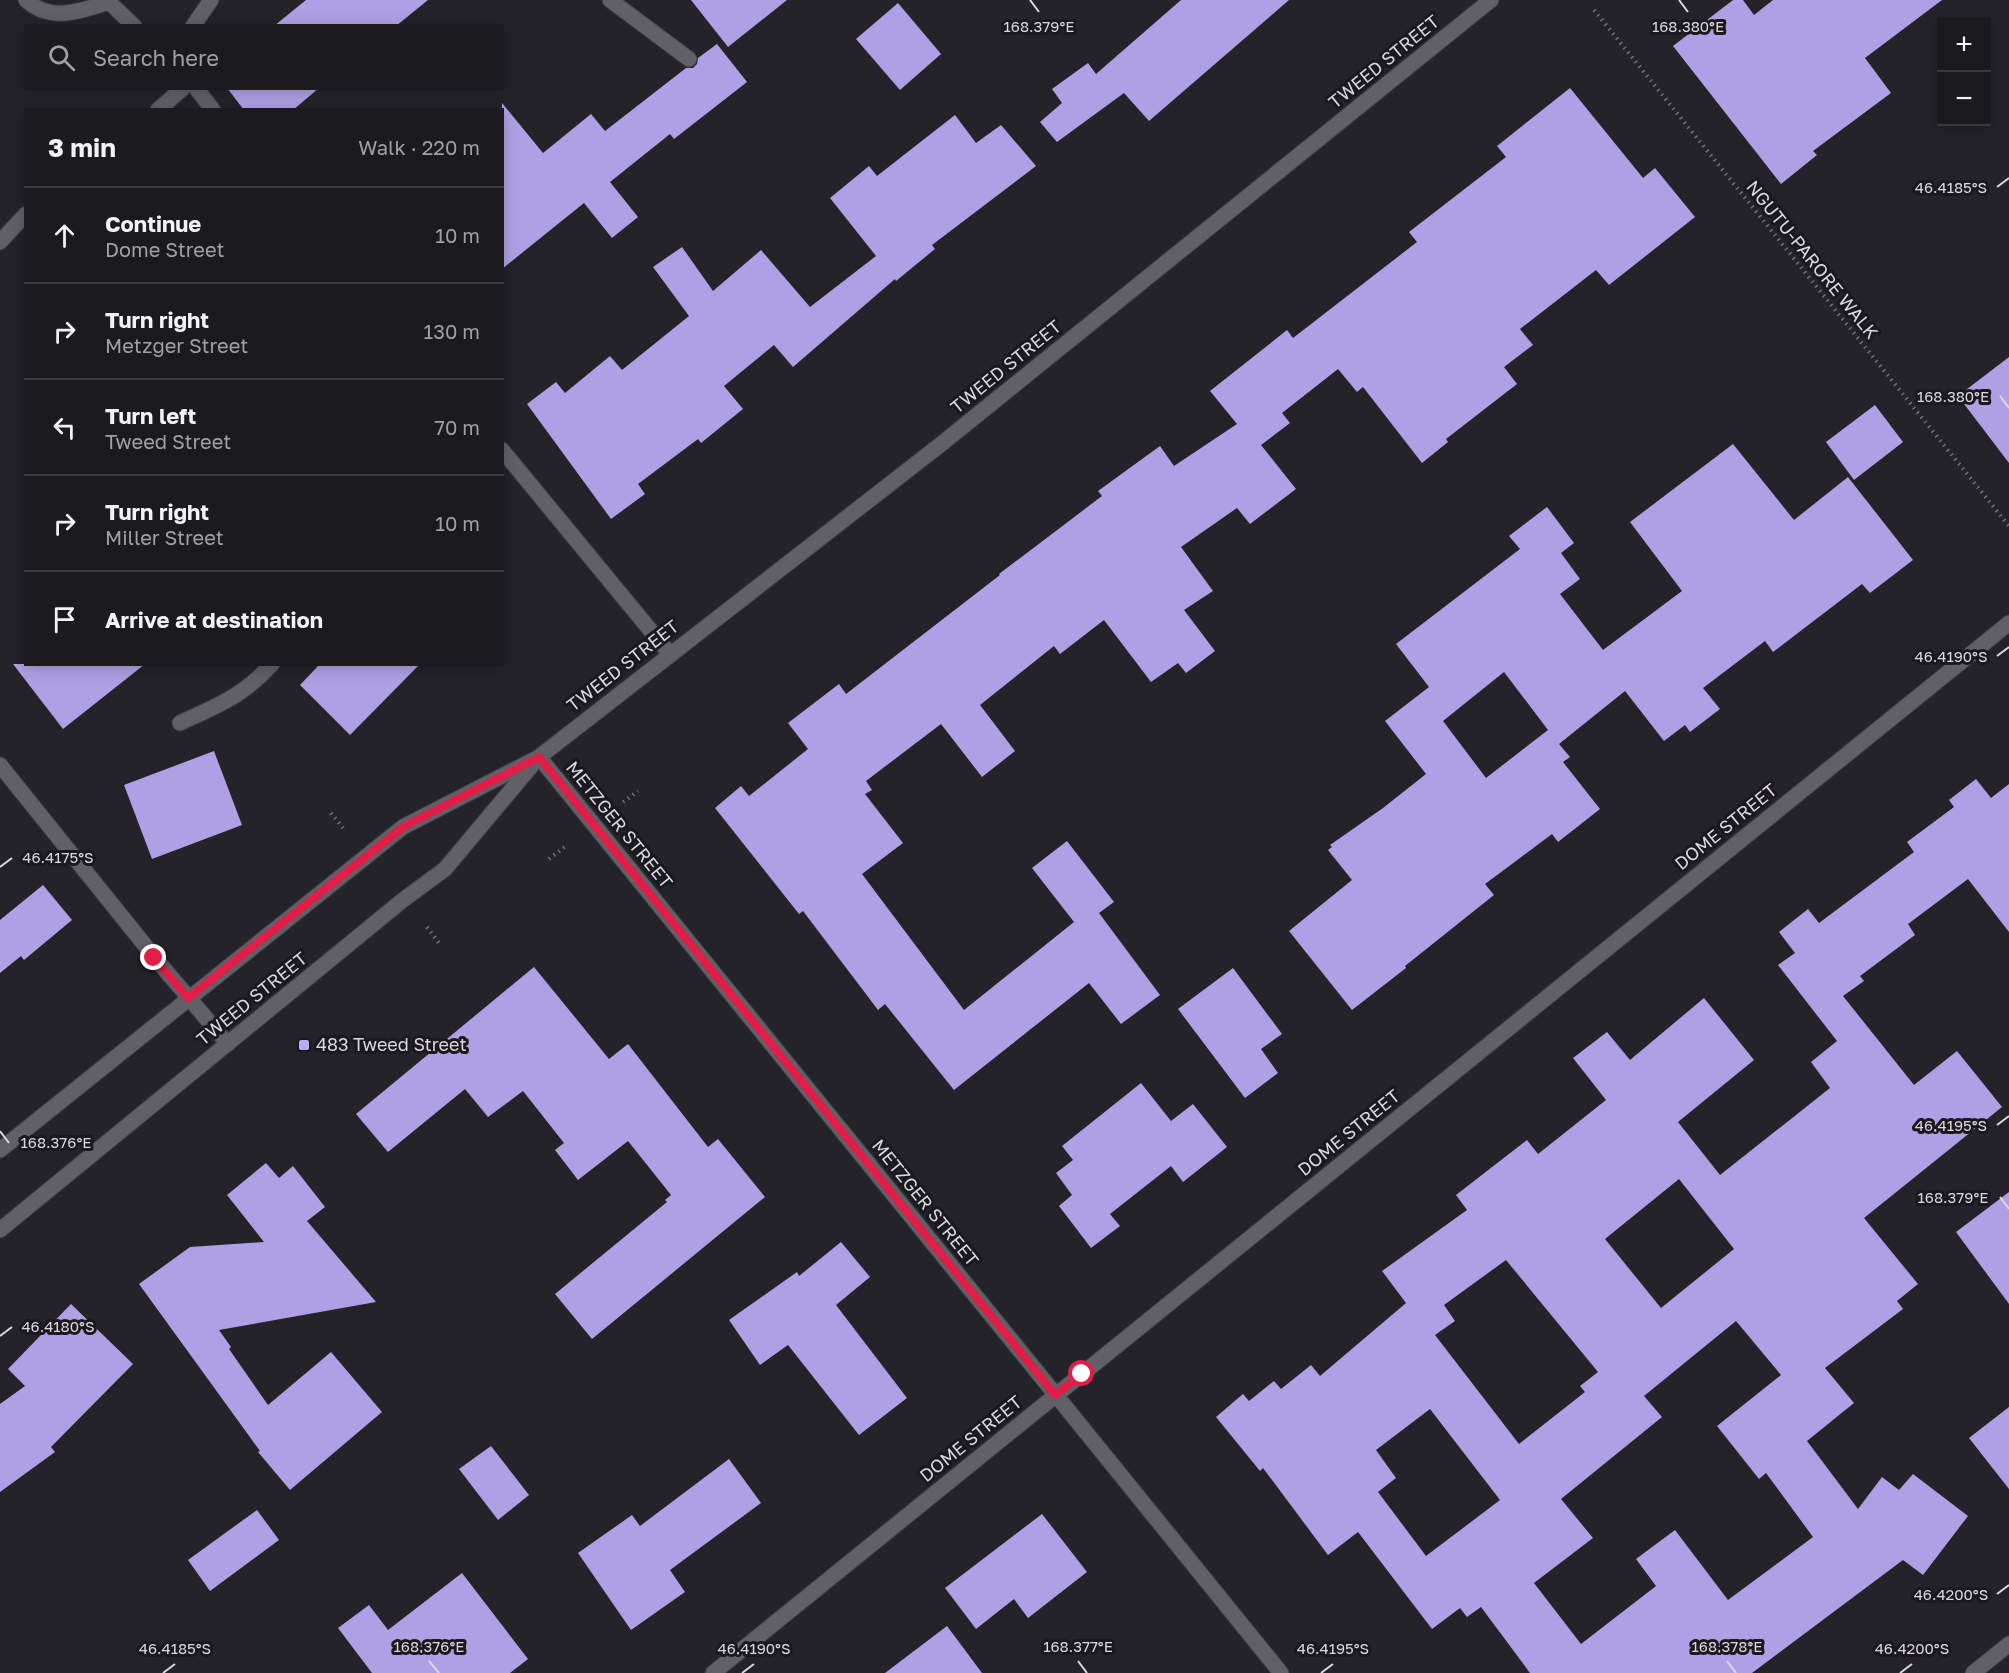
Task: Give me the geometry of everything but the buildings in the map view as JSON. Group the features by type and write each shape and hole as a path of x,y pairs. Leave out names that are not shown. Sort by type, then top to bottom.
{"street":[{"path":"26,0 43,11 56,14 75,12 108,1 132,24"},
{"path":"194,24 211,0"},
{"path":"610,0 689,59"},
{"name":"TWEED STREET","path":"0,1150 403,827 539,757 940,446 1491,0"},
{"path":"160,108 181,90"},
{"path":"198,90 211,108"},
{"path":"0,242 24,216"},
{"path":"504,453 670,654"},
{"name":"DOME STREET","path":"713,1673 2009,623"},
{"path":"180,723 234,698 270,666"},
{"name":"TWEED STREET","path":"0,1230 445,869 539,757"},
{"name":"METZGER STREET","path":"539,757 1281,1673"},
{"path":"0,765 188,998 228,1044"},
{"path":"1973,1673 2009,1644"}],"path":[{"name":"NGUTU-PARORE WALK","path":"1594,10 2009,526"},
{"path":"623,802 638,791"},
{"path":"331,813 343,828"},
{"path":"549,859 566,846"},
{"path":"427,927 441,946"}],"place":[{"name":"483 Tweed Street","path":"304,1045"}],"route":[{"path":"154,958 188,998 403,827 539,757 1055,1395 1082,1374"}]}
